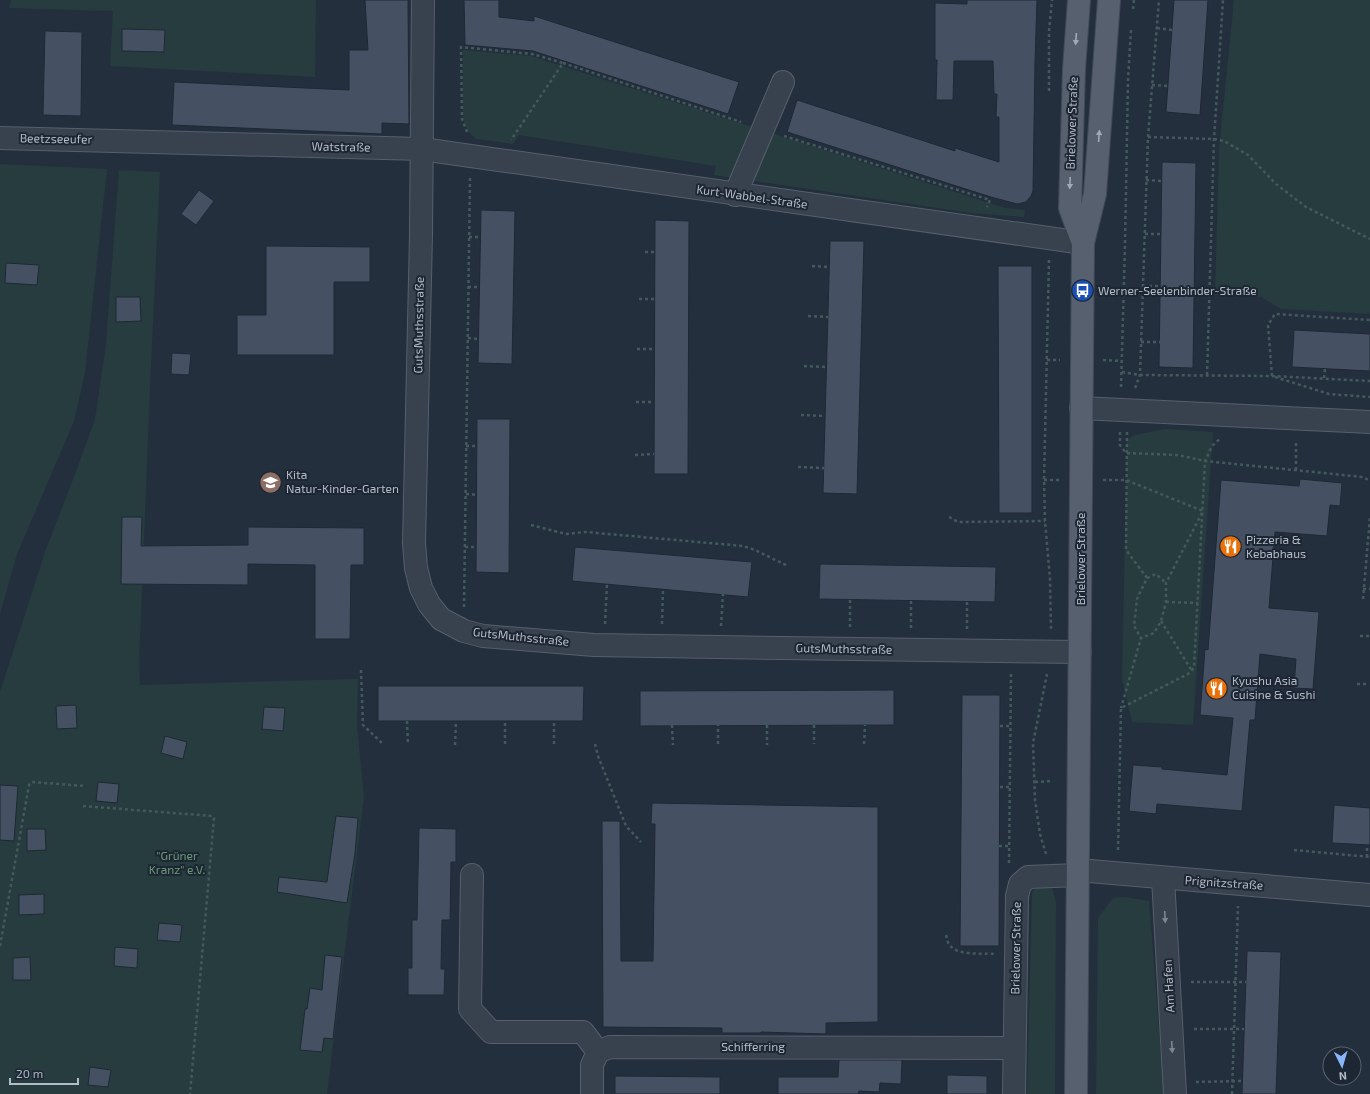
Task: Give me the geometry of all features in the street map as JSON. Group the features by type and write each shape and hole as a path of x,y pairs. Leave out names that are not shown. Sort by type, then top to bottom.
{"main road":[{"name":"Brielower Straße","path":"1079,0 1074,69 1070,208 1083,243"},
{"name":"Brielower Straße","path":"1076,1094 1083,243 1095,194 1109,0"}],"street":[{"path":"422,149 423,0"},
{"path":"735,195 783,82"},
{"name":"Beetzseeufer","path":"0,138 112,141"},
{"name":"Watstraße","path":"112,141 422,149"},
{"name":"Kurt-Wabbel-Straße","path":"422,149 735,195 1083,243"},
{"name":"GutsMuthsstraße","path":"422,149 414,543 416,568 421,588 429,604 441,619 464,631 483,636 604,645 1080,652"},
{"path":"1081,408 1370,422"},
{"name":"Prignitzstraße","path":"1078,873 1117,874 1370,894"},
{"name":"Brielower Straße","path":"1014,1094 1017,896 1020,884 1028,878 1078,873"},
{"path":"472,875 470,1009 491,1032 583,1032 598,1052 592,1065 592,1094"},
{"name":"Am Hafen","path":"1163,878 1174,1088"},
{"name":"Schifferring","path":"598,1052 610,1047 1014,1048"}],"path":[{"path":"1133,12 1134,0"},
{"path":"1140,375 1148,137 1159,0"},
{"path":"1207,376 1214,140 1223,0"},
{"path":"1132,27 1128,80 1126,245 1120,445 1126,453 1178,455 1205,461 1363,477 1370,481"},
{"path":"1157,28 1172,30"},
{"path":"464,631 470,156 477,142 466,130 462,119 461,47 532,54 564,63 762,129 990,200 980,228"},
{"path":"510,140 564,63"},
{"path":"1152,85 1168,86"},
{"path":"1148,137 1224,141 1248,155 1276,184 1306,207 1370,239"},
{"path":"1146,180 1162,181"},
{"path":"1145,234 1161,234"},
{"path":"469,237 480,237"},
{"path":"645,252 655,252"},
{"path":"812,266 829,267"},
{"path":"1143,286 1160,286"},
{"path":"468,287 479,287"},
{"path":"639,299 655,300"},
{"path":"1272,376 1268,325 1275,314 1370,320"},
{"path":"808,316 828,317"},
{"path":"468,338 478,339"},
{"path":"1141,342 1160,342"},
{"path":"637,349 654,349"},
{"path":"804,366 827,367"},
{"path":"1324,378 1325,368"},
{"path":"1122,372 1140,375 1272,376 1370,381"},
{"path":"1272,376 1329,394 1370,397"},
{"path":"636,402 654,402"},
{"path":"801,415 825,416"},
{"path":"1120,708 1192,671 1194,668 1205,461 1212,446 1221,438"},
{"path":"1296,442 1296,470"},
{"path":"466,446 477,446"},
{"path":"635,455 654,454"},
{"path":"798,467 824,468"},
{"path":"1052,876 1040,834 1035,800 1034,743 1051,652 1050,579 1045,521 1044,480 1126,480 1203,511"},
{"path":"1126,480 1126,550 1146,578"},
{"path":"466,494 477,495"},
{"path":"1141,638 1154,632 1161,621 1166,602 1166,583 1203,511"},
{"path":"949,517 958,522 1045,521"},
{"path":"1362,599 1370,517"},
{"path":"531,525 566,534 586,532 743,546 755,550 788,566"},
{"path":"465,547 476,548"},
{"path":"1117,874 1120,708 1141,638 1134,626 1137,599 1146,578 1156,574 1166,583"},
{"path":"604,645 607,584"},
{"path":"661,646 663,589"},
{"path":"1363,589 1370,589"},
{"path":"720,647 723,594"},
{"path":"1166,602 1198,603"},
{"path":"1161,621 1192,671"},
{"path":"1360,636 1370,636"},
{"path":"1011,651 1009,873 1020,884"},
{"path":"362,670 363,725 384,745"},
{"path":"1357,684 1369,684"},
{"path":"407,721 408,745"},
{"path":"455,745 456,721"},
{"path":"505,721 505,744"},
{"path":"554,721 554,744"},
{"path":"672,725 672,745"},
{"path":"718,725 718,744"},
{"path":"767,725 768,745"},
{"path":"814,725 814,744"},
{"path":"864,744 865,725"},
{"path":"1000,726 1010,726"},
{"path":"595,744 598,756 626,826 641,842"},
{"path":"1035,782 1052,781"},
{"path":"0,946 28,785 32,782 85,786"},
{"path":"1000,787 1010,787"},
{"path":"83,806 212,816 214,818 190,1094"},
{"path":"1294,850 1368,857 1367,845"},
{"path":"999,846 1009,846"},
{"path":"1232,1094 1239,884"},
{"path":"946,935 949,946 956,951 966,953 1016,954"},
{"path":"1169,982 1246,982"},
{"path":"1171,1029 1244,1029"},
{"path":"1174,1088 1242,1081"}],"green space":[{"path":"11,0 316,0 315,77 110,66 113,11 9,8"},
{"path":"1234,0 1370,0 1370,314 1281,309 1261,297 1215,295 1219,150"},
{"path":"463,50 531,56 1005,208 1025,210 1024,217 971,213 714,175 716,166 519,135 513,144 476,139 467,130 463,119"},
{"path":"0,164 107,169 85,373 74,421 17,554 0,614"},
{"name":"\"Grüner Kranz\" e.V.","path":"119,170 160,172 139,664 140,685 358,679 357,725 364,797 327,1094 0,1094 0,692 45,552 95,419 106,344"},
{"path":"1165,429 1213,432 1193,725 1132,722 1122,679 1127,440 1135,435"},
{"path":"1039,884 1052,887 1056,903 1055,1094 1027,1094 1032,893"},
{"path":"1125,897 1149,901 1164,1094 1096,1094 1098,918 1113,898"}],"building":[{"path":"365,0 408,0 409,124 382,123 382,134 172,125 174,82 349,90 349,50 368,50"},
{"path":"464,0 499,0 499,17 534,21 534,16 739,82 728,114 533,51 465,45"},
{"path":"967,0 1037,0 1033,191 1026,202 1017,204 991,197 787,132 797,100 955,151 955,148 999,162 999,117 996,117 997,94 994,94 993,61 954,61 953,100 936,100 937,60 935,60 935,3 967,4"},
{"path":"1174,0 1208,0 1200,115 1166,112"},
{"path":"122,29 165,30 164,52 122,51"},
{"path":"45,31 82,32 81,116 43,115"},
{"path":"1162,162 1196,163 1193,368 1159,367"},
{"path":"199,190 214,201 196,225 181,214"},
{"path":"481,210 515,211 512,364 478,363"},
{"path":"655,220 689,221 688,474 654,474"},
{"path":"830,241 864,241 857,494 823,493"},
{"path":"266,246 370,247 370,282 334,282 334,355 237,355 237,315 266,315"},
{"path":"6,263 39,265 37,285 5,283"},
{"path":"998,266 1032,266 1032,513 999,513"},
{"path":"116,297 140,297 141,321 116,322"},
{"path":"1294,330 1370,334 1370,371 1292,367"},
{"path":"172,353 191,354 189,375 171,374"},
{"path":"477,419 510,419 509,573 476,572"},
{"path":"1300,479 1342,483 1340,506 1330,505 1327,536 1275,532 1269,608 1319,612 1313,689 1294,688 1296,659 1260,654 1255,720 1250,720 1242,811 1157,804 1156,814 1129,811 1133,765 1227,775 1233,718 1200,715 1205,649 1208,650 1221,480 1299,486"},
{"path":"122,517 142,517 141,546 248,545 248,527 364,528 364,565 351,565 350,639 315,639 315,565 248,564 248,585 121,584"},
{"path":"575,547 752,562 748,597 572,581"},
{"path":"820,564 996,567 995,602 819,599"},
{"path":"378,686 584,686 583,721 378,721"},
{"path":"894,690 894,725 640,726 640,691"},
{"path":"962,695 1000,695 999,946 960,946"},
{"path":"76,705 77,728 57,729 56,706"},
{"path":"264,707 285,708 283,731 262,729"},
{"path":"165,736 187,742 183,759 161,753"},
{"path":"98,782 119,784 117,803 96,801"},
{"path":"0,785 18,786 14,841 0,840"},
{"path":"652,803 878,807 878,1022 826,1023 826,1034 761,1032 722,1033 722,1028 603,1027 602,821 620,821 621,961 653,961 655,824 651,824"},
{"path":"1334,805 1370,808 1370,845 1332,843"},
{"path":"336,816 358,818 355,853 347,903 277,892 279,877 327,882"},
{"path":"419,828 456,829 456,862 451,862 450,920 442,920 441,969 445,969 444,995 408,995 408,968 412,968 412,920 417,920"},
{"path":"27,829 45,829 46,850 27,851"},
{"path":"44,894 44,914 19,915 19,895"},
{"path":"159,923 182,925 180,942 157,940"},
{"path":"115,947 138,949 137,968 114,966"},
{"path":"1247,951 1281,952 1276,1094 1242,1094"},
{"path":"325,955 342,957 333,1039 324,1038 322,1052 300,1050 305,1009 307,1009 310,988 322,990"},
{"path":"30,957 31,980 13,980 13,958"},
{"path":"839,1060 902,1060 901,1084 880,1083 879,1092 859,1091 858,1094 778,1094 778,1077 838,1077"},
{"path":"90,1067 111,1070 108,1087 88,1085"},
{"path":"947,1075 987,1076 987,1094 947,1094"},
{"path":"615,1076 720,1077 720,1094 615,1094"}],"place":[{"name":"Werner-Seelenbinder-Straße","path":"1083,291"},
{"name":"Kita Natur-Kinder-Garten","path":"270,482"},
{"name":"Pizzeria & Kebabhaus","path":"1230,547"},
{"name":"Kyushu Asia Cuisine & Sushi","path":"1216,688"}]}
